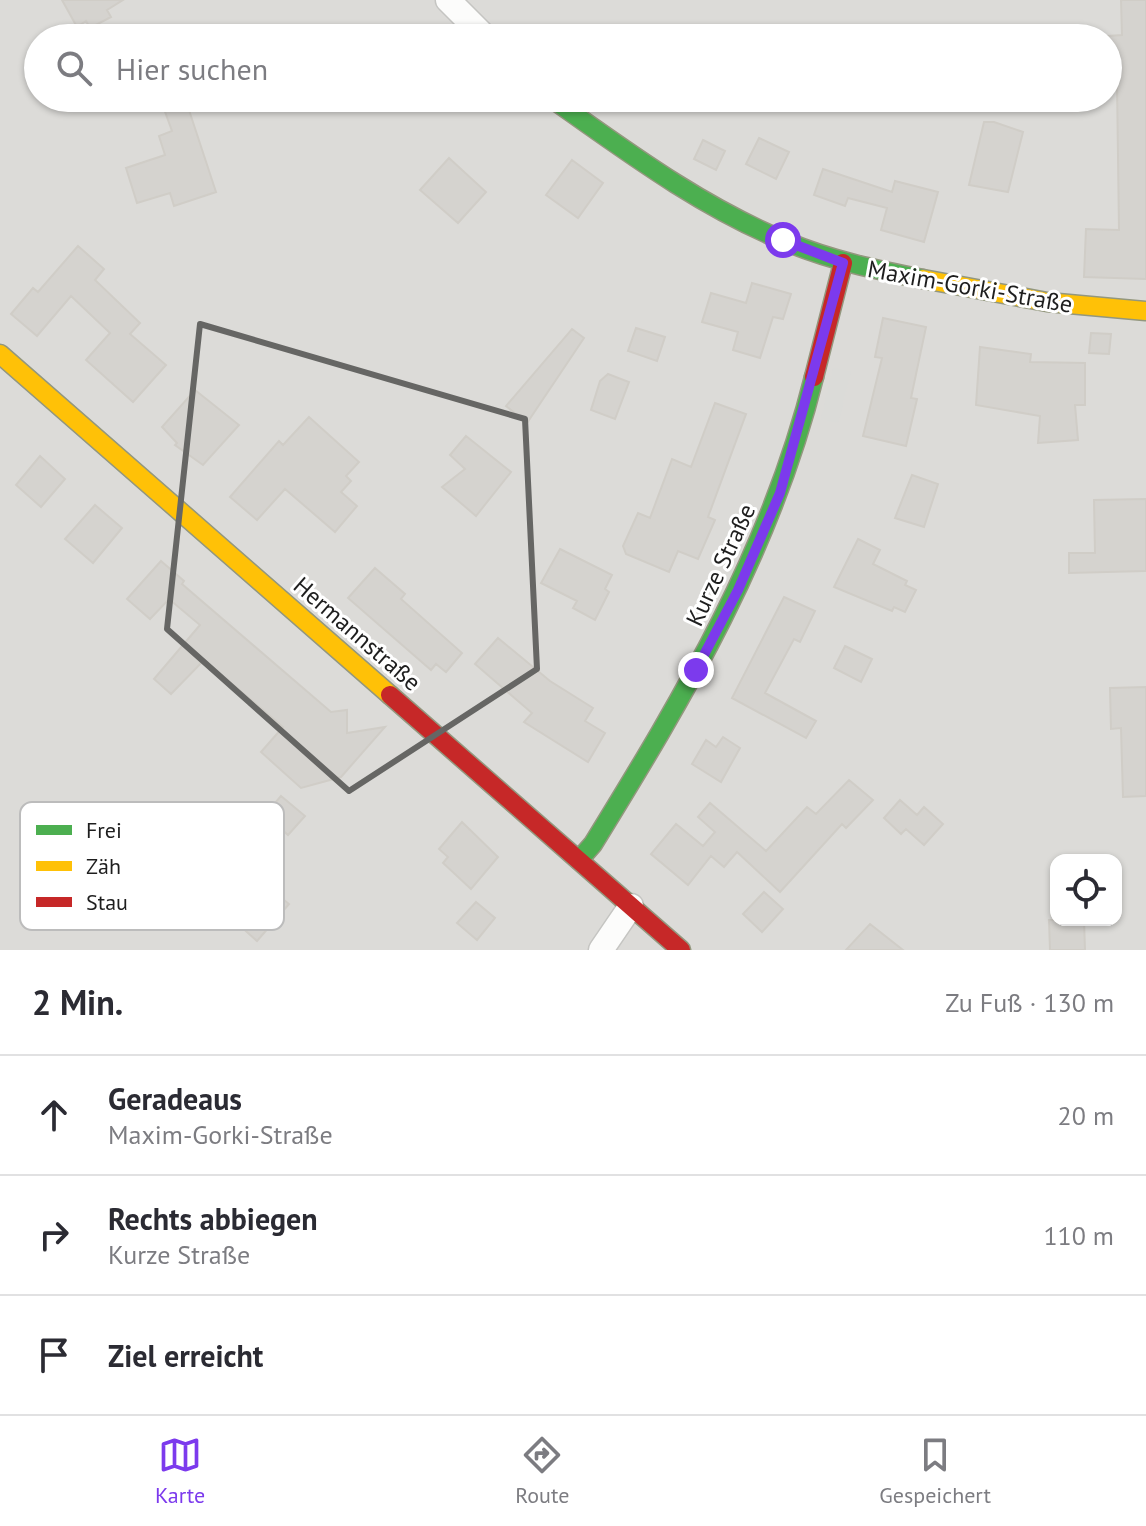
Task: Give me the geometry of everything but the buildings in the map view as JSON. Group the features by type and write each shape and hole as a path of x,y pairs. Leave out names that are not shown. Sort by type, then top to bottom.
{"street":[{"path":"448,0 472,24"},
{"name":"Maxim-Gorki-Straße","path":"570,112 619,147 716,206 783,240 843,263 1046,303 1146,311"},
{"name":"Kurze Straße","path":"579,860 593,844 680,700 761,541 780,493 843,263"},
{"name":"Hermannstraße","path":"0,354 681,950"},
{"path":"601,950 631,906"}],"highlighted area":[{"path":"200,324 525,419 537,669 349,791 167,629"}],"shaded area":[{"path":"0,0 1146,0 1146,950 0,950"},
{"path":"833,368 851,372 838,423 821,419"}],"traffic: fast":[{"path":"571,112 665,177 755,228 820,254 923,279"},
{"path":"579,860 593,844 661,732 722,619 774,502 814,377"}],"traffic: slow":[{"path":"923,279 1047,302 1146,311"},
{"path":"0,354 390,695"}],"traffic: jam":[{"path":"814,377 843,263"},
{"path":"390,695 681,950"}],"route":[{"path":"696,670 738,590 780,493 843,263 783,240"}]}
